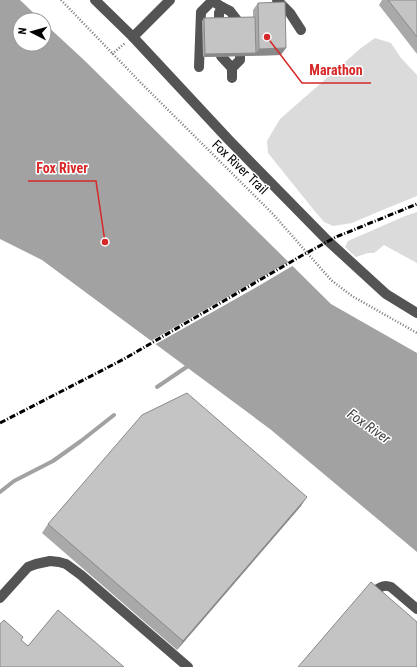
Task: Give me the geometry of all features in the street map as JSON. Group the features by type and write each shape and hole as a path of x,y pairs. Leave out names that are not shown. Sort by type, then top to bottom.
{"street":[{"path":"95,0 133,37 228,139 328,240 386,294 417,313"},
{"path":"133,37 170,0"},
{"path":"199,67 201,12 212,0 230,11 237,20"},
{"path":"277,0 290,13 301,30"},
{"path":"218,20 222,7"},
{"path":"221,56 232,73 240,60 240,56"},
{"path":"0,598 28,567 50,561 66,564 81,575 188,667"},
{"path":"374,592 379,587 387,585 417,609"}],"path":[{"name":"Fox River Trail","path":"61,0 142,84 273,214 330,280 352,296 417,333"}],"shaded area":[{"path":"375,38 391,43 401,58 417,75 417,196 352,223 333,226 324,222 268,153 267,141 280,119 361,48"},
{"path":"417,212 417,263 384,245 374,253 368,253 356,257 345,247 348,241"}],"water":[{"path":"0,0 20,0 33,12 12,12 12,52 52,52 52,30 84,60 331,304 417,353 417,552 270,429 42,260 0,239"}],"pier":[{"path":"290,261 294,265 255,288 154,345 149,342"}],"building":[{"path":"388,0 417,0 417,37"},
{"path":"285,2 286,48 259,49 258,3"},
{"path":"255,17 256,53 205,54 204,18"},
{"path":"187,393 307,497 183,641 48,524 142,415"},
{"path":"371,582 417,622 417,667 298,667"},
{"path":"58,610 124,667 0,667 0,624 4,620 23,637 21,640 28,646"}],"waterway":[{"path":"157,387 191,364"},
{"path":"0,492 14,481 53,461 114,415"}],"railway":[{"path":"0,423 124,359 336,237 417,204"}],"place":[{"name":"Marathon","path":"267,37"},
{"name":"Fox River","path":"105,242"}]}
